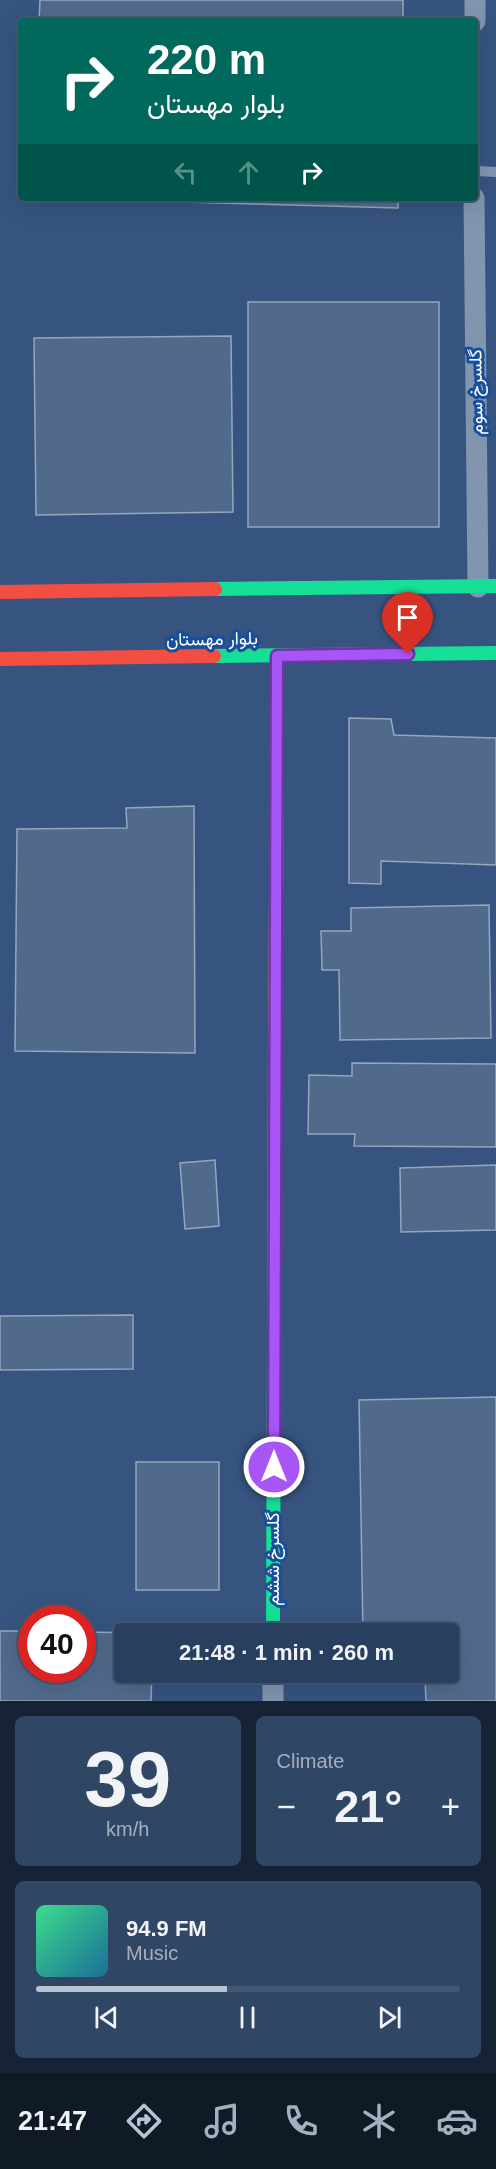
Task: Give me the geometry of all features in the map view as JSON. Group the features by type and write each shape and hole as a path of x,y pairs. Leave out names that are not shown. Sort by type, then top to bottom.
{"street":[{"path":"475,0 475,18"},
{"name":"گلسرخ سوم","path":"474,201 487,586"},
{"path":"0,592 487,586"},
{"name":"بلوار مهستان","path":"0,659 496,653"},
{"name":"گلسرخ ششم","path":"273,1623 277,656"},
{"path":"273,1683 273,1701"}],"lane":[{"path":"478,171 496,172"}],"building":[{"path":"40,0 403,0 403,18 39,18"},
{"path":"144,201 398,201 398,208"},
{"path":"248,302 439,302 439,527 248,527"},
{"path":"231,336 233,512 36,515 34,338"},
{"path":"349,718 391,719 394,735 496,738 496,865 381,861 381,884 349,883"},
{"path":"194,806 195,1053 15,1051 17,829 127,828 126,808"},
{"path":"489,905 491,1038 340,1040 339,970 322,970 321,931 351,931 351,908"},
{"path":"352,1063 496,1064 496,1147 354,1146 355,1134 308,1134 309,1075 352,1076"},
{"path":"215,1160 219,1226 185,1229 180,1163"},
{"path":"496,1165 496,1230 401,1232 400,1168"},
{"path":"133,1315 133,1369 0,1370 0,1316"},
{"path":"496,1397 496,1701 426,1701 425,1683 459,1683 459,1623 363,1623 359,1400"},
{"path":"136,1462 219,1462 219,1590 136,1590"},
{"path":"0,1631 18,1631 18,1683 96,1683 96,1632 114,1632 114,1683 152,1683 151,1701 0,1701"}],"traffic: fast":[{"path":"215,589 496,586"},
{"path":"214,656 496,653"},
{"path":"277,656 277,770"},
{"path":"273,1623 275,1028"}],"traffic: slow":[{"path":"275,1028 277,770"}],"traffic: jam":[{"path":"0,592 215,589"},
{"path":"0,659 214,656"}],"route":[{"path":"274,1467 277,656 408,654"}]}
